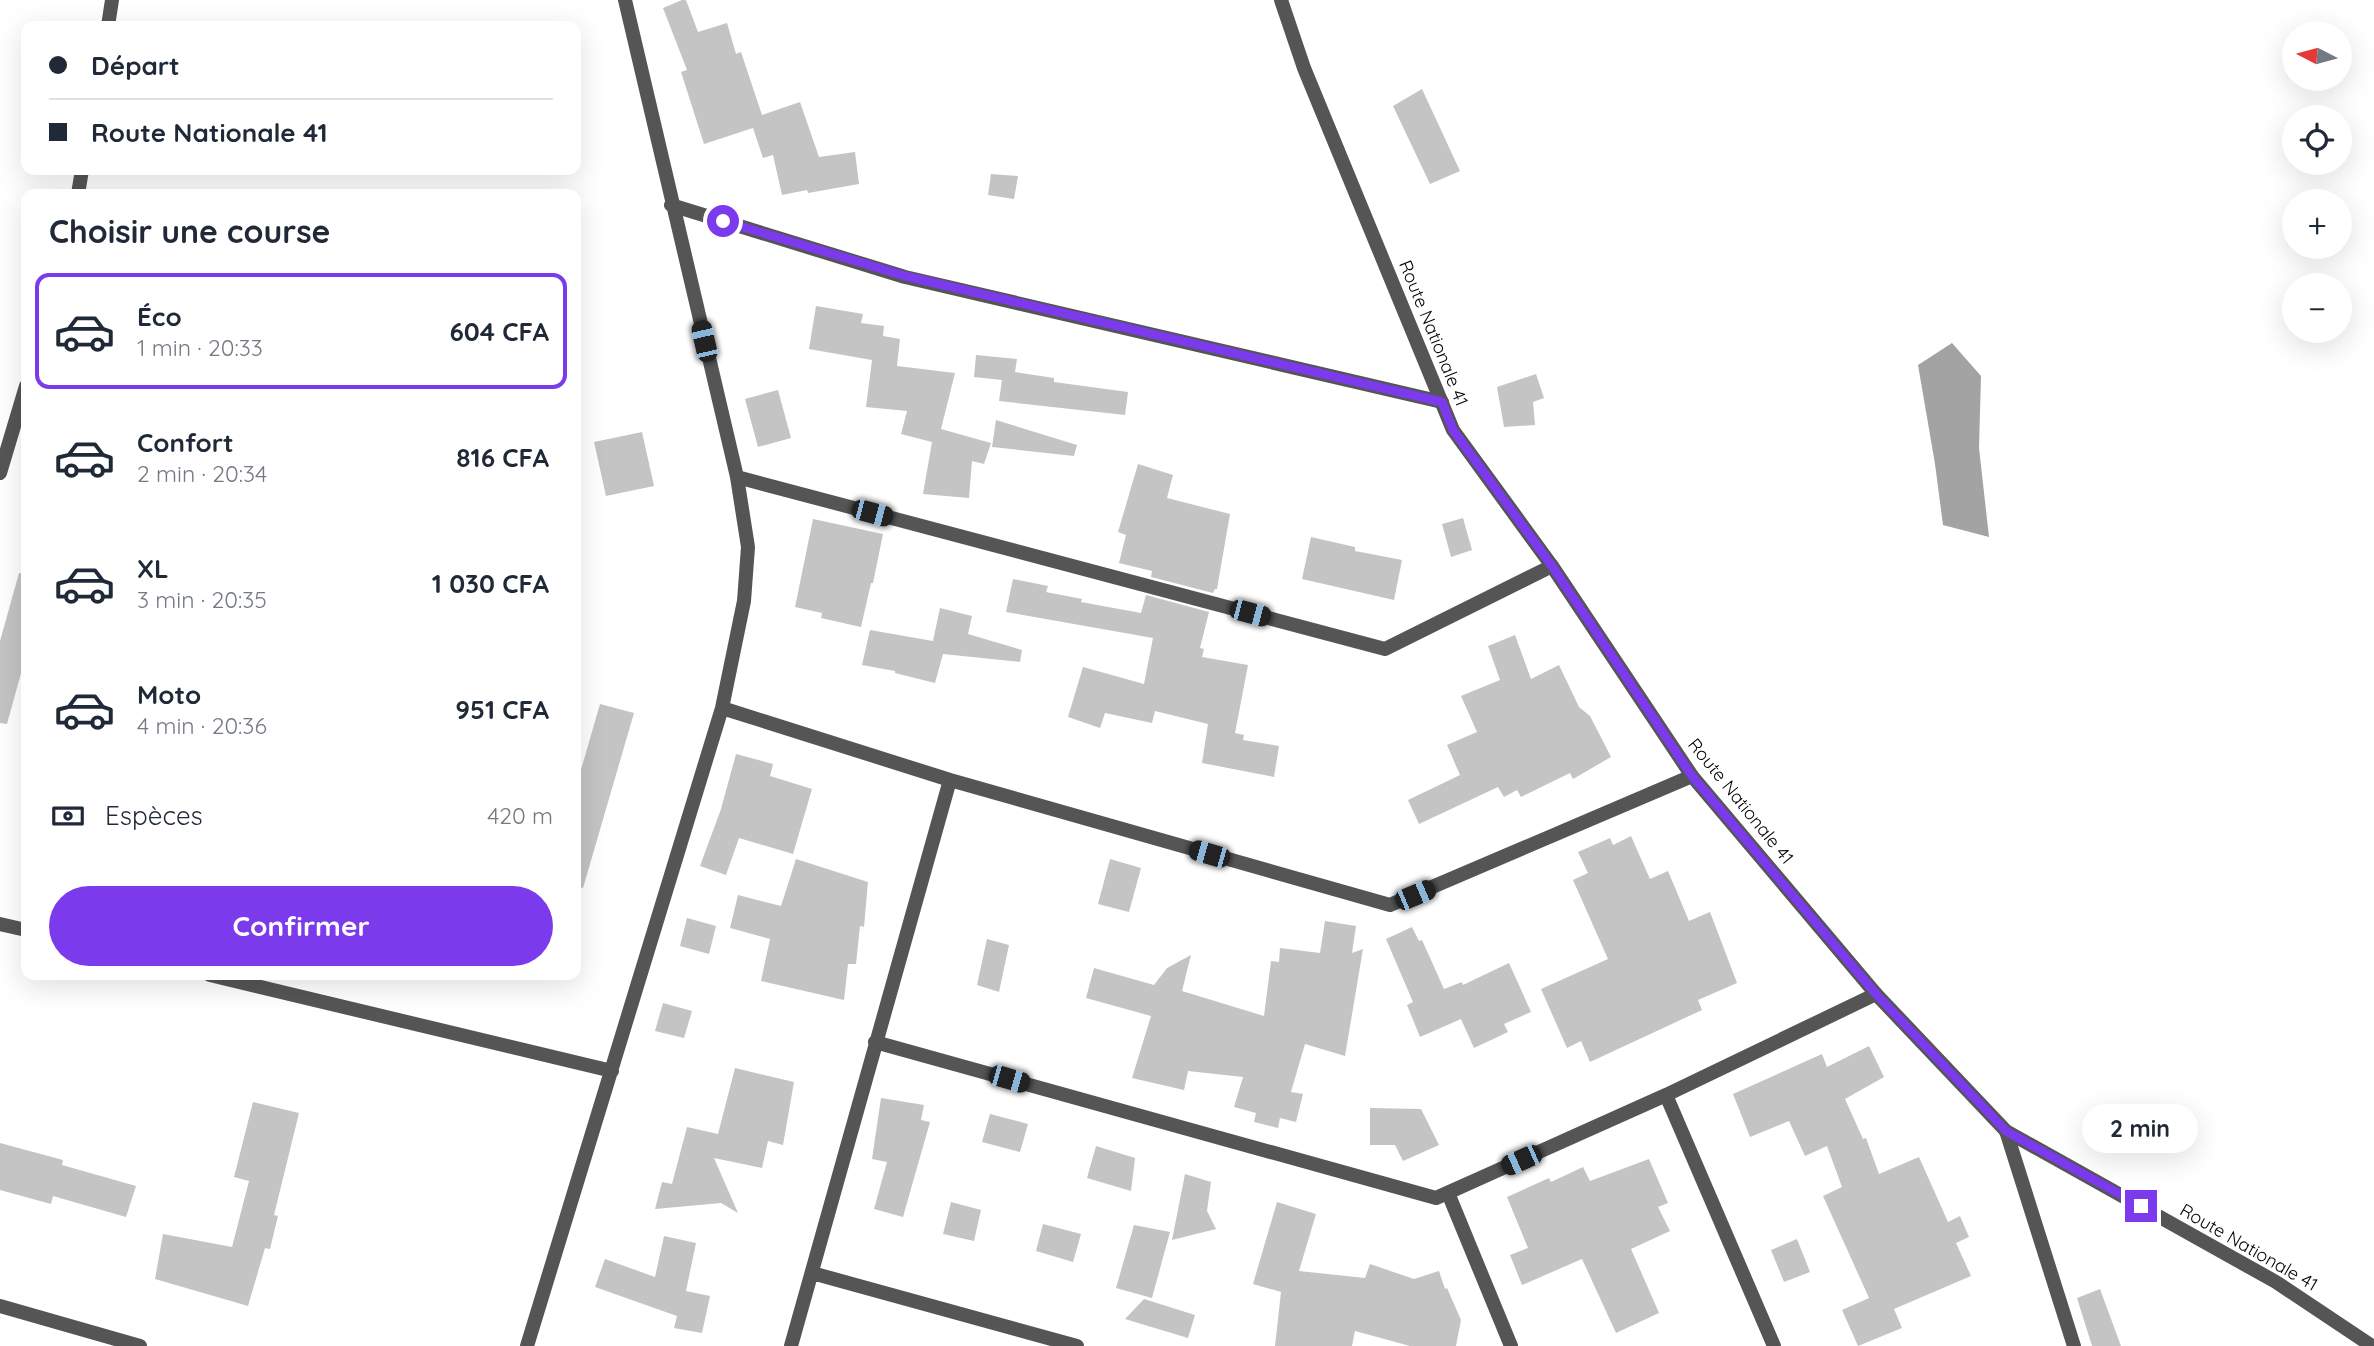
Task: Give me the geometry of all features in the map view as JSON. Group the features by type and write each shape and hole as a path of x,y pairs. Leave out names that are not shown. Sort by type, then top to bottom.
{"street":[{"path":"109,21 112,0"},
{"path":"527,1346 722,708 744,601 747,561 748,547 737,477 625,0"},
{"name":"Route Nationale 41","path":"1281,0 1304,68 1453,430 1552,566 1692,776 1876,994 2006,1131 2276,1282 2372,1346"},
{"path":"671,205 905,276 1442,402"},
{"path":"0,472 21,403"},
{"path":"737,477 1385,649 1552,566"},
{"path":"722,708 950,780 1390,905 1692,776"},
{"path":"791,1346 950,780"},
{"path":"0,924 21,929"},
{"path":"231,980 612,1071"},
{"path":"875,1042 1436,1198 1666,1095 1876,994"},
{"path":"1666,1095 1774,1346"},
{"path":"2006,1131 2074,1346"},
{"path":"1448,1193 1511,1346"},
{"path":"812,1273 1077,1346"},
{"path":"0,1306 140,1346"}],"shaded area":[{"path":"1952,343 1981,376 1979,448 1989,537 1943,525 1918,365"}],"building":[{"path":"686,0 698,32 727,23 736,54 741,52 762,115 800,102 819,157 855,152 859,184 782,195 773,155 763,158 753,128 704,144 681,72 687,70 663,8"},
{"path":"1422,89 1460,171 1430,184 1393,106"},
{"path":"991,174 1018,176 1014,199 988,195"},
{"path":"816,306 863,314 861,323 884,326 883,336 900,339 897,366 955,373 941,429 991,443 984,464 972,461 969,498 923,494 932,442 901,434 907,411 866,407 872,360 809,349"},
{"path":"976,355 1017,359 1015,372 1054,378 1054,382 1128,392 1125,415 999,401 1002,380 974,377"},
{"path":"1536,374 1544,398 1533,402 1535,425 1504,427 1497,387"},
{"path":"778,390 791,438 758,447 745,399"},
{"path":"996,420 1077,445 1074,456 992,447"},
{"path":"642,432 654,486 606,496 594,442"},
{"path":"1138,464 1173,475 1167,498 1230,514 1217,589 1213,593 1151,577 1152,571 1119,563 1126,535 1118,532"},
{"path":"1463,518 1472,550 1451,557 1442,524"},
{"path":"813,519 883,534 861,627 821,618 822,613 795,607"},
{"path":"1311,537 1355,547 1355,551 1402,560 1394,600 1302,579"},
{"path":"21,573 21,673 7,724 0,723 0,641"},
{"path":"1013,579 1048,586 1046,592 1082,599 1081,602 1141,613 1146,595 1209,612 1200,648 1204,649 1202,657 1248,665 1235,733 1244,735 1243,740 1279,746 1274,777 1202,763 1208,724 1155,711 1152,723 1105,713 1100,728 1068,717 1083,667 1144,684 1153,638 1006,612"},
{"path":"940,608 972,616 968,634 1022,650 1020,662 943,654 935,683 862,665 870,630 933,641"},
{"path":"1515,635 1531,679 1559,665 1579,707 1590,716 1611,757 1573,779 1570,773 1521,797 1517,790 1504,797 1498,787 1419,824 1408,800 1460,775 1447,745 1477,732 1461,696 1500,680 1488,646"},
{"path":"600,704 634,713 583,888 581,888 581,770"},
{"path":"736,754 773,764 770,776 812,789 793,854 739,838 726,875 700,866 721,809"},
{"path":"1631,836 1650,879 1668,871 1689,921 1710,912 1737,983 1698,1000 1702,1010 1590,1062 1581,1041 1567,1048 1541,989 1608,959 1573,880 1588,873 1578,852 1610,838 1613,845"},
{"path":"796,859 868,882 864,927 860,926 856,964 848,964 844,1000 761,981 770,939 730,928 738,895 781,906"},
{"path":"1110,859 1141,868 1129,912 1098,904"},
{"path":"687,918 716,926 709,954 680,946"},
{"path":"1325,921 1356,926 1352,953 1363,949 1345,1056 1305,1044 1291,1092 1303,1094 1296,1122 1280,1118 1278,1128 1254,1122 1256,1113 1234,1107 1243,1077 1188,1071 1184,1090 1132,1078 1151,1016 1086,998 1094,968 1154,985 1167,968 1191,955 1182,991 1264,1016 1271,961 1279,962 1280,948 1320,953"},
{"path":"1412,927 1419,941 1422,940 1444,989 1462,982 1463,985 1509,963 1531,1012 1504,1024 1508,1032 1474,1048 1461,1019 1420,1037 1407,1005 1413,1002 1386,939"},
{"path":"987,939 1009,945 999,992 977,985"},
{"path":"663,1003 692,1011 684,1038 655,1031"},
{"path":"1869,1046 1884,1077 1845,1099 1863,1139 1866,1138 1879,1174 1919,1157 1948,1222 1960,1216 1969,1237 1956,1243 1971,1276 1894,1309 1902,1328 1858,1346 1842,1310 1869,1298 1823,1196 1842,1187 1827,1146 1805,1156 1789,1121 1750,1137 1733,1094 1822,1054 1827,1067"},
{"path":"735,1068 794,1082 783,1145 768,1141 762,1168 714,1158 738,1213 721,1203 655,1209 662,1182 672,1184 687,1127 718,1134"},
{"path":"881,1098 924,1105 921,1120 930,1122 903,1217 874,1209 887,1162 872,1159"},
{"path":"253,1102 299,1113 274,1215 278,1216 270,1249 265,1248 248,1306 155,1279 163,1234 232,1247 249,1181 234,1177"},
{"path":"1370,1108 1421,1109 1439,1145 1403,1161 1395,1145 1370,1145"},
{"path":"990,1114 1028,1124 1020,1152 982,1142"},
{"path":"0,1143 63,1160 62,1165 136,1186 126,1217 53,1196 51,1204 0,1190"},
{"path":"1096,1146 1135,1158 1131,1191 1087,1178"},
{"path":"1649,1159 1668,1203 1658,1207 1670,1231 1631,1249 1659,1313 1616,1333 1582,1259 1522,1285 1510,1255 1528,1248 1507,1197 1549,1178 1551,1182 1583,1167 1590,1181"},
{"path":"1185,1174 1211,1182 1207,1211 1216,1229 1172,1240"},
{"path":"951,1202 981,1210 974,1241 943,1234"},
{"path":"1277,1202 1316,1214 1299,1271 1365,1278 1370,1264 1414,1279 1439,1271 1461,1320 1456,1346 1410,1346 1355,1331 1352,1346 1275,1346 1281,1292 1253,1284"},
{"path":"1043,1224 1081,1234 1073,1262 1036,1251"},
{"path":"1134,1225 1170,1232 1152,1298 1116,1288"},
{"path":"664,1236 696,1243 686,1291 710,1296 702,1333 674,1328 677,1316 595,1287 605,1259 655,1277"},
{"path":"1797,1239 1810,1272 1784,1282 1771,1250"},
{"path":"2100,1289 2121,1346 2092,1346 2077,1298"},
{"path":"1144,1299 1195,1315 1188,1338 1125,1319"}],"route":[{"path":"723,221 905,276 1442,402 1453,430 1552,566 1692,776 1876,994 2006,1131 2141,1206"}]}
